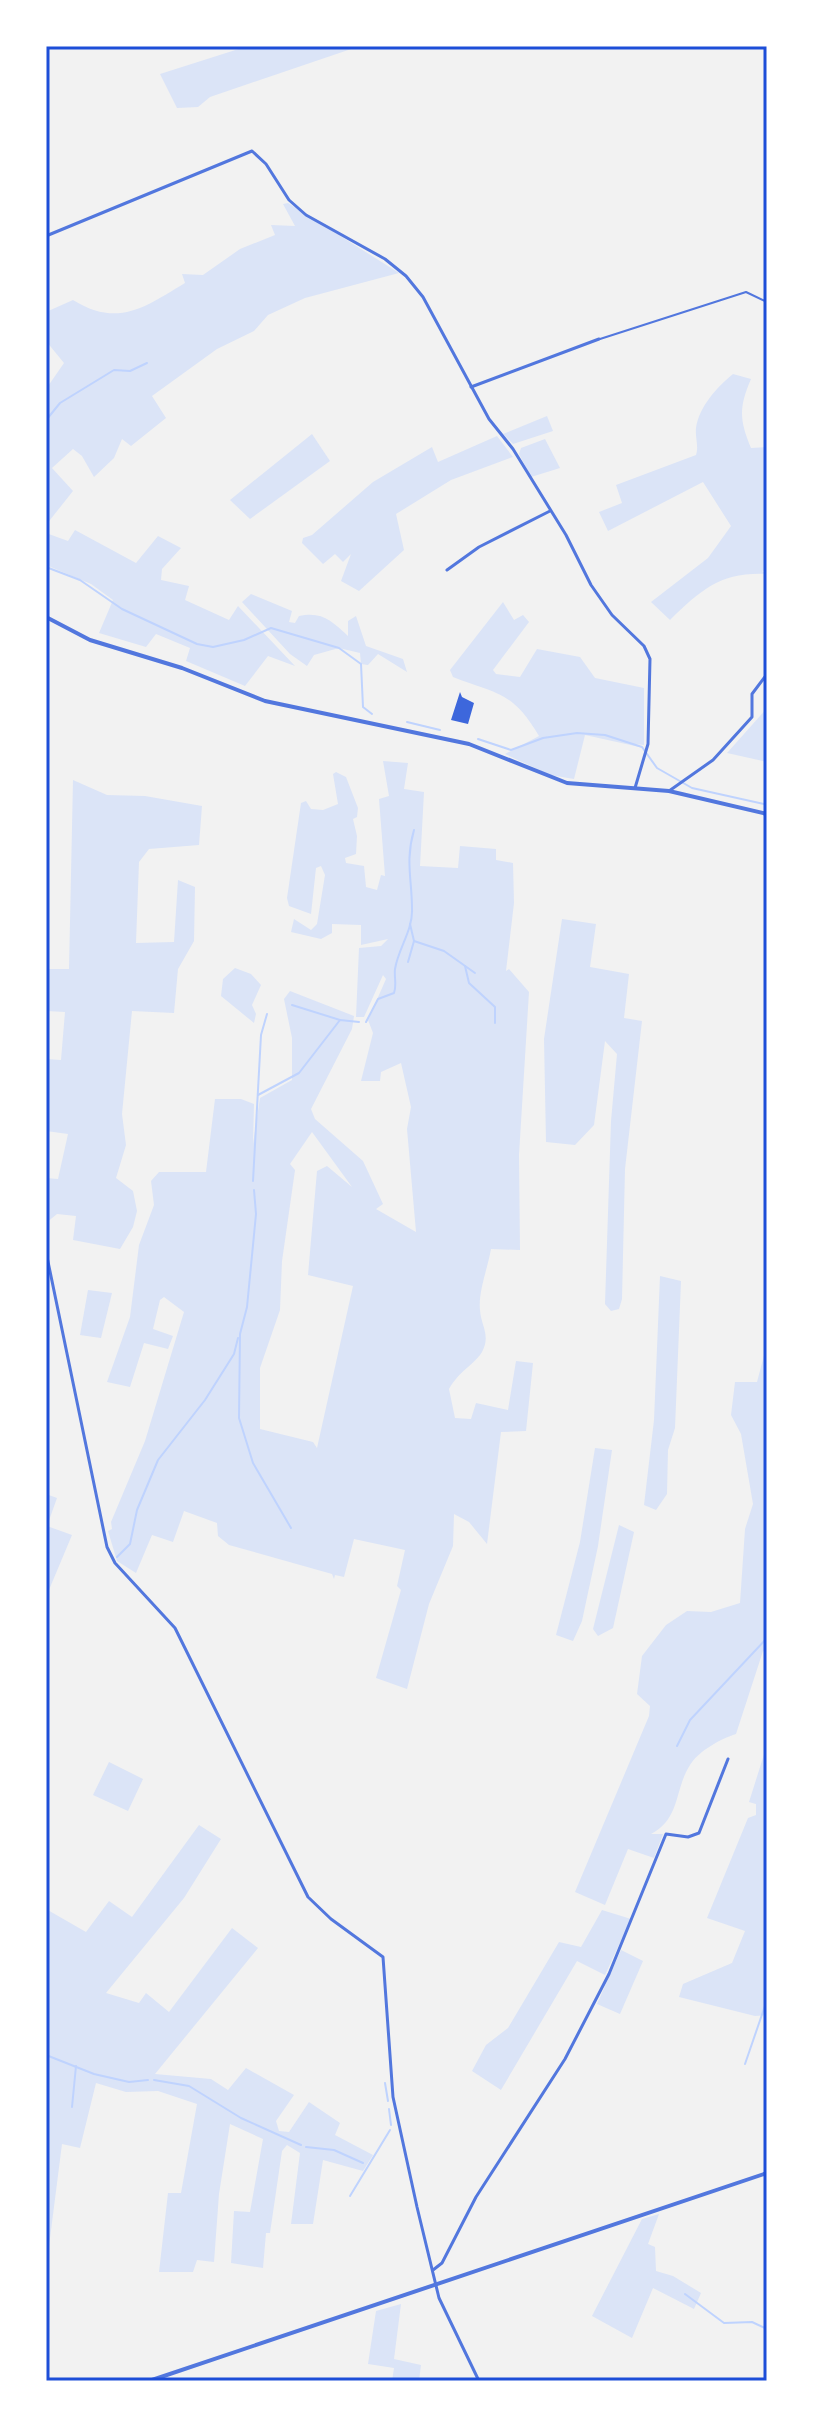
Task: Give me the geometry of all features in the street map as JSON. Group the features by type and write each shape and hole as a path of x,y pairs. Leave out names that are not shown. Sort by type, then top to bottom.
{"street":[{"path":"46,236 252,151 266,164 289,200 306,215 385,259 406,276 423,297 471,387 605,605 644,646 650,659 648,744 635,788"},
{"path":"471,387 599,339"},
{"path":"447,570 479,547 550,511"},
{"path":"46,617 90,640 182,668 265,701 469,744 567,783 669,791 767,814"},
{"path":"669,791 713,760 752,717 752,694 767,674"},
{"path":"46,1252 107,1547 115,1563 175,1628 308,1897 331,1919 383,1957 393,2097 435,2285 457,2342 479,2381"},
{"path":"433,2270 442,2263 476,2197 565,2059 609,1974 666,1834 688,1837 699,1833 728,1759"},
{"path":"149,2381 767,2173"}],"lane":[{"path":"599,339 746,292 767,302"}],"shaded area":[{"path":"248,46 360,46 210,97 198,107 177,108 160,74"},
{"path":"288,203 399,273 305,298 268,315 254,331 217,349 152,396 166,418 131,446 122,439 114,458 94,477 82,456 73,449 52,468 73,491 46,525 46,389 64,363 46,341 46,312 73,300 104,313 131,311 144,306 185,283 182,274 203,275 240,249 275,235 271,225 295,226 283,204"},
{"path":"733,374 751,379 742,413 751,448 767,447 767,570 762,571 767,574 737,576 713,585 670,620 651,602 708,558 731,526 703,482 608,531 599,512 622,503 616,485 696,455 696,428 701,413 715,391"},
{"path":"547,416 553,431 513,444 503,434"},
{"path":"312,434 330,461 250,519 230,500"},
{"path":"497,436 513,457 451,480 396,514 404,550 359,591 341,581 351,554 343,562 335,554 323,564 302,543 303,538 312,535 373,482 432,447 438,462"},
{"path":"545,439 560,468 531,477 519,454 521,448"},
{"path":"75,530 136,563 158,536 181,548 162,569 161,580 189,586 185,600 229,620 238,606 295,666 268,656 245,686 186,661 190,648 156,634 146,647 99,633 113,600 91,584 46,565 46,533 68,541"},
{"path":"251,594 292,611 289,622 295,623 299,616 320,616 348,636 348,621 356,616 366,646 403,659 407,672 378,654 368,665 361,664 360,653 339,648 314,655 307,666 290,654 242,602"},
{"path":"503,602 514,620 523,615 529,622 493,670 496,674 520,677 537,649 580,657 595,678 644,688 644,745 634,744 644,748 585,735 574,779 550,775 505,754 539,736 512,702 453,677 450,670"},
{"path":"767,708 767,762 727,753"},
{"path":"383,761 408,763 404,789 424,792 420,866 458,868 460,846 496,849 496,860 513,863 514,903 506,971 509,969 529,992 519,1155 520,1250 491,1249 480,1303 485,1346 449,1389 455,1418 471,1419 476,1403 508,1410 516,1361 533,1363 526,1431 501,1432 487,1544 469,1522 454,1514 453,1546 429,1604 407,1689 376,1678 401,1590 397,1586 405,1550 354,1539 344,1577 335,1575 334,1579 332,1574 229,1545 218,1536 217,1523 184,1511 173,1542 152,1535 136,1573 117,1561 108,1531 112,1529 111,1522 145,1441 184,1312 164,1297 160,1300 153,1329 173,1336 168,1349 144,1343 130,1387 107,1382 130,1317 139,1245 154,1205 151,1181 159,1172 206,1172 215,1099 241,1099 254,1104 253,1144 260,1098 292,1080 292,1038 284,999 290,991 354,1016 352,1029 311,1109 315,1119 363,1161 383,1204 376,1209 416,1232 407,1129 411,1107 401,1063 381,1072 380,1081 361,1081 373,1033 368,1020 386,979 383,975 364,1017 356,1017 359,948 381,946 388,939 361,945 361,925 332,924 332,933 321,939 291,932 294,919 311,930 317,924 325,875 321,866 316,868 311,914 289,906 287,898 301,803 306,801 311,809 323,810 338,804 333,774 336,772 346,777 358,808 357,817 353,819 357,836 356,854 345,858 346,863 364,866 366,887 377,890 381,875 385,876 379,799 389,796","holes":["312,1132 352,1187 327,1166 317,1171 308,1275 353,1286 317,1448 313,1442 260,1429 260,1368 280,1310 282,1261 295,1170 290,1164"]},
{"path":"73,780 107,795 145,796 202,806 199,845 149,849 139,862 136,943 174,942 178,880 195,887 194,941 178,969 174,1013 132,1011 122,1114 126,1145 116,1178 133,1191 137,1211 133,1227 120,1249 73,1240 76,1216 57,1214 46,1223 46,1178 58,1179 68,1134 46,1131 46,1059 61,1060 65,1012 46,1011 46,969 69,969"},
{"path":"562,919 596,924 590,967 629,974 624,1018 642,1021 625,1169 622,1299 619,1309 611,1311 605,1304 611,1121 617,1054 605,1041 594,1125 575,1145 546,1142 544,1039"},
{"path":"235,968 251,974 261,985 252,1005 256,1014 254,1023 221,996 223,979"},
{"path":"660,1276 681,1281 675,1428 668,1450 667,1494 656,1510 644,1505 654,1420"},
{"path":"88,1290 112,1293 101,1338 80,1335"},
{"path":"767,1344 767,1653 763,1651 736,1734 710,1746 690,1765 668,1820 651,1834 663,1834 654,1858 628,1849 605,1905 575,1892 649,1716 650,1706 637,1694 642,1656 666,1625 687,1611 711,1612 740,1603 745,1529 753,1504 741,1434 731,1415 735,1382 757,1382"},
{"path":"595,1448 612,1450 598,1546 582,1621 573,1641 556,1635 580,1542"},
{"path":"46,1494 57,1498 47,1526 72,1535 46,1597"},
{"path":"619,1525 634,1532 613,1628 598,1636 593,1629"},
{"path":"767,1745 767,2015 755,2016 679,1997 683,1984 732,1963 745,1931 707,1918 748,1818 756,1815 756,1804 749,1802"},
{"path":"109,1762 143,1779 128,1811 93,1795"},
{"path":"199,1825 221,1839 184,1898 106,1993 139,2003 146,1993 169,2012 232,1928 258,1948 155,2074 211,2079 228,2090 246,2068 294,2095 276,2121 279,2131 289,2132 309,2102 340,2123 335,2135 373,2155 363,2171 323,2160 313,2224 291,2224 300,2153 287,2145 282,2151 270,2233 266,2233 263,2268 231,2263 234,2211 250,2212 263,2139 230,2124 219,2194 214,2262 197,2260 193,2272 159,2272 168,2193 181,2193 197,2104 158,2091 126,2092 96,2083 80,2148 62,2144 49,2246 46,2246 46,1909 86,1932 109,1901 132,1917"},
{"path":"602,1910 631,1919 605,1975 577,1961 501,2090 472,2071 486,2045 508,2028 559,1942 581,1947"},
{"path":"621,1950 643,1961 620,2014 597,2004"},
{"path":"659,2214 648,2244 655,2247 656,2271 673,2276 701,2293 694,2309 653,2288 632,2338 592,2316 642,2219"},
{"path":"401,2304 394,2359 421,2365 419,2381 392,2381 394,2368 368,2364 376,2311"}],"building":[{"path":"460,692 462,697 474,703 468,724 451,720"}],"waterway":[{"path":"47,419 60,403 114,370 130,371 147,363"},
{"path":"46,567 80,580 122,609 197,644 213,647 244,640 271,628 339,648 361,664 363,707 372,714"},
{"path":"407,722 440,730"},
{"path":"478,739 511,750 543,738 577,733 605,735 642,747 657,768 692,788 764,804 767,802"},
{"path":"366,1022 378,999 395,990 397,962 412,917 409,861 414,830"},
{"path":"410,924 414,941 444,951 475,973"},
{"path":"408,962 414,941"},
{"path":"465,966 469,983 495,1007 495,1023"},
{"path":"292,1005 340,1020"},
{"path":"253,1181 261,1035 267,1014"},
{"path":"258,1095 299,1073 340,1020 359,1022"},
{"path":"254,1190 256,1214 247,1307 240,1334 239,1418 253,1463 291,1528"},
{"path":"117,1557 130,1544 137,1510 158,1460 205,1400 234,1354 238,1338"},
{"path":"677,1746 690,1720 767,1638"},
{"path":"745,2064 767,2000"},
{"path":"46,2055 94,2074 129,2082 148,2080"},
{"path":"72,2107 76,2066"},
{"path":"154,2080 189,2086 241,2118 301,2145"},
{"path":"385,2083 388,2101"},
{"path":"389,2109 391,2125"},
{"path":"350,2196 390,2130"},
{"path":"306,2147 334,2150 363,2163"},
{"path":"685,2294 724,2323 752,2322 767,2329"}]}
